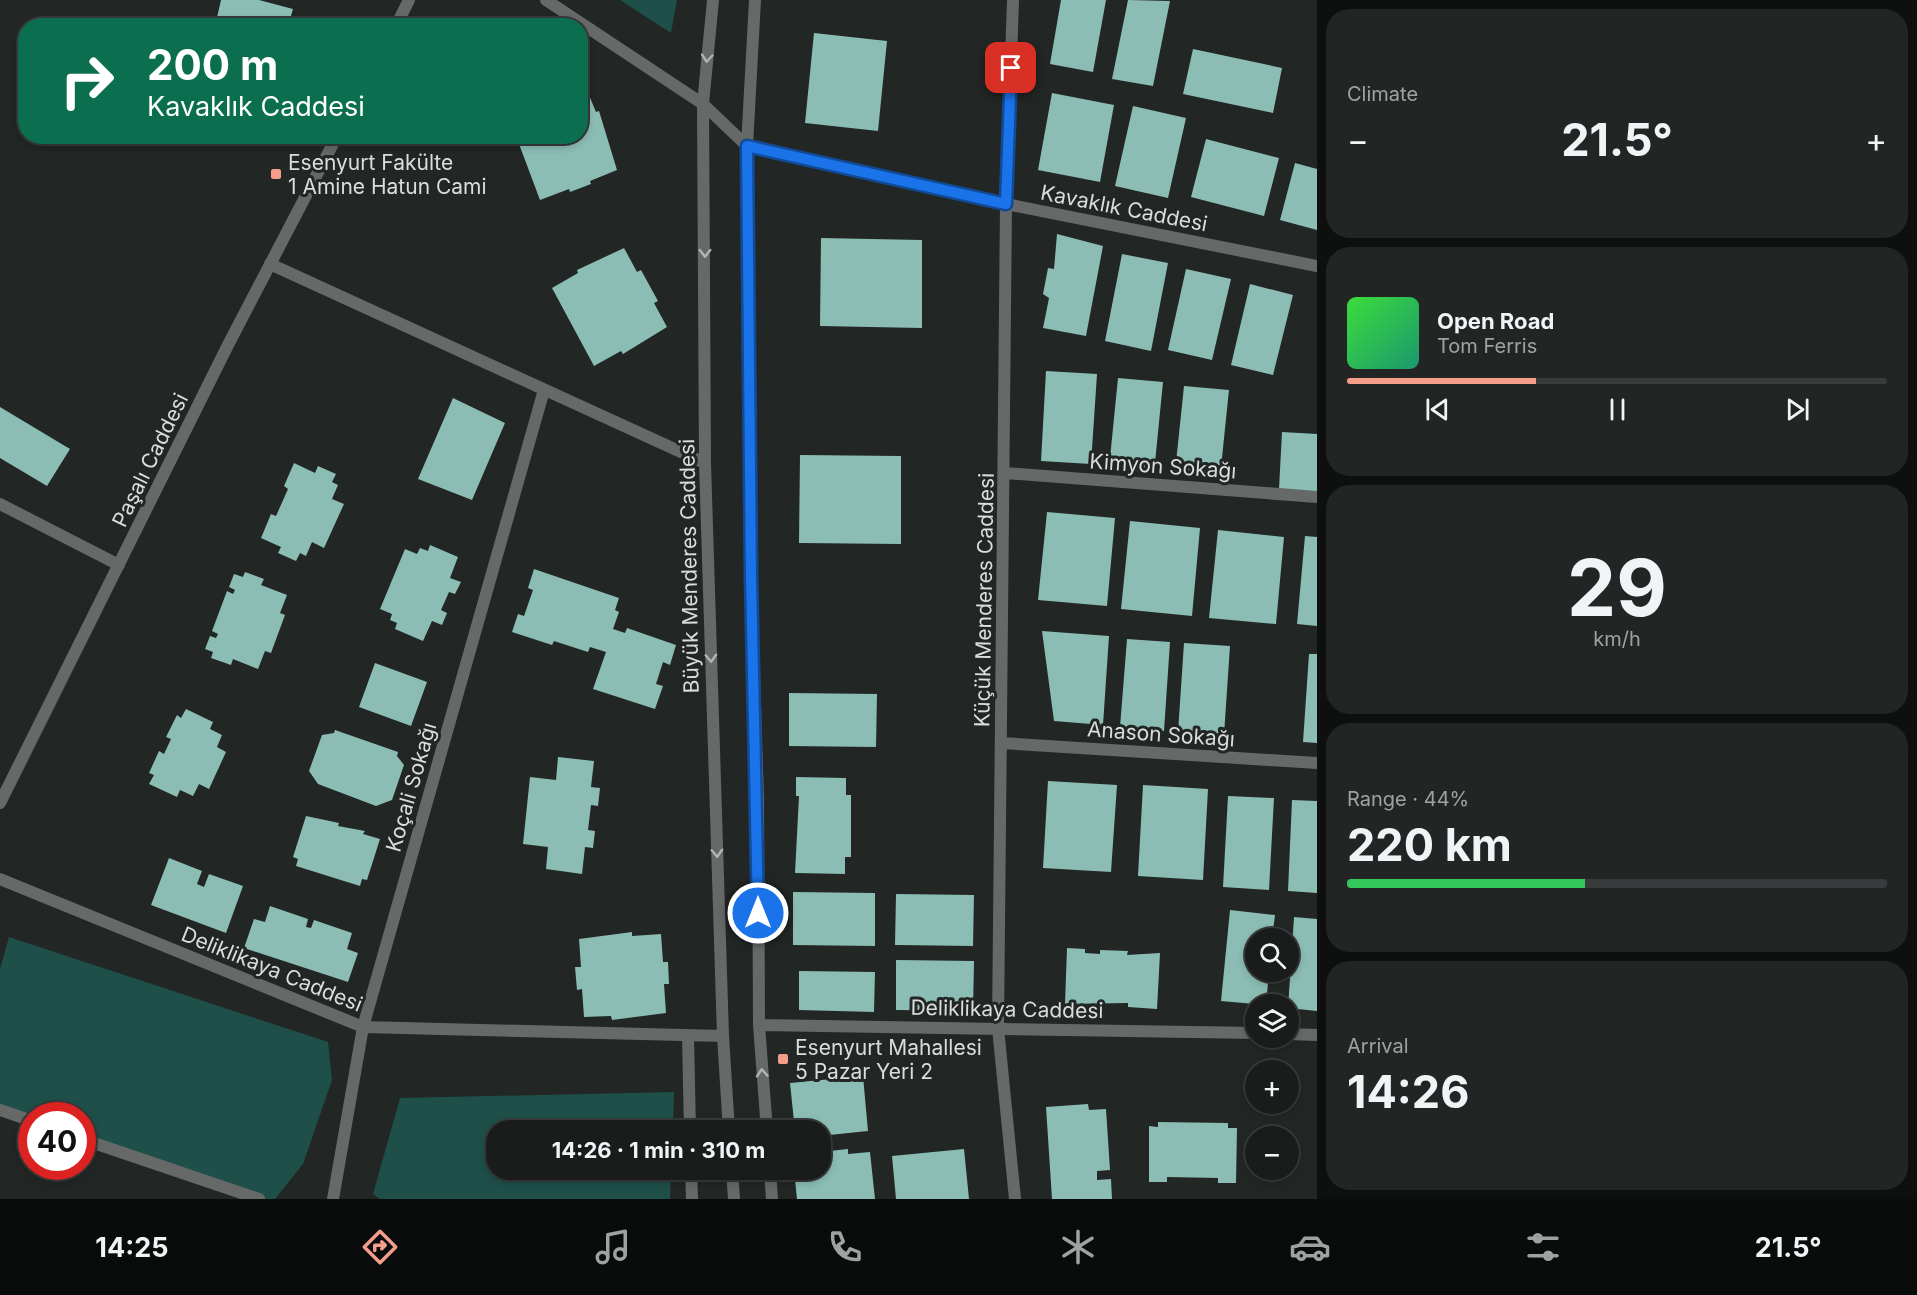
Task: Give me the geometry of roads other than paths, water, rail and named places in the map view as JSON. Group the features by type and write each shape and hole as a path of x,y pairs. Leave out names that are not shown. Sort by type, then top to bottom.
{"street":[{"path":"400,18 409,0"},
{"path":"546,0 573,18"},
{"name":"Büyük Menderes Caddesi","path":"713,0 703,104 705,463 723,1036 728,1120"},
{"path":"755,0 747,146 759,1025 766,1120"},
{"name":"Küçük Menderes Caddesi","path":"1013,0 1006,204 998,1028 1015,1199"},
{"path":"588,28 703,104 747,146"},
{"name":"Paşalı Caddesi","path":"0,803 270,264 333,144"},
{"name":"Kavaklık Caddesi","path":"747,146 1006,204 1317,266"},
{"path":"270,264 705,463"},
{"name":"Koçali Sokağı","path":"333,1199 363,1027 544,390"},
{"name":"Kimyon Sokağı","path":"1005,473 1317,497"},
{"path":"0,504 119,565"},
{"name":"Anason Sokağı","path":"1002,743 1317,764"},
{"name":"Deliklikaya Caddesi","path":"0,879 363,1027 723,1036"},
{"name":"Deliklikaya Caddesi","path":"759,1025 1245,1033"},
{"path":"1299,1034 1317,1035"},
{"path":"688,1036 690,1120"},
{"path":"0,1110 18,1116"},
{"path":"96,1144 259,1199"},
{"path":"691,1180 692,1199"},
{"path":"733,1180 734,1199"},
{"path":"771,1180 772,1199"}],"place":[{"name":"Esenyurt Fakülte 1 Amine Hatun Cami","path":"276,174"},
{"name":"Esenyurt Mahallesi 5 Pazar Yeri 2","path":"783,1059"}]}
